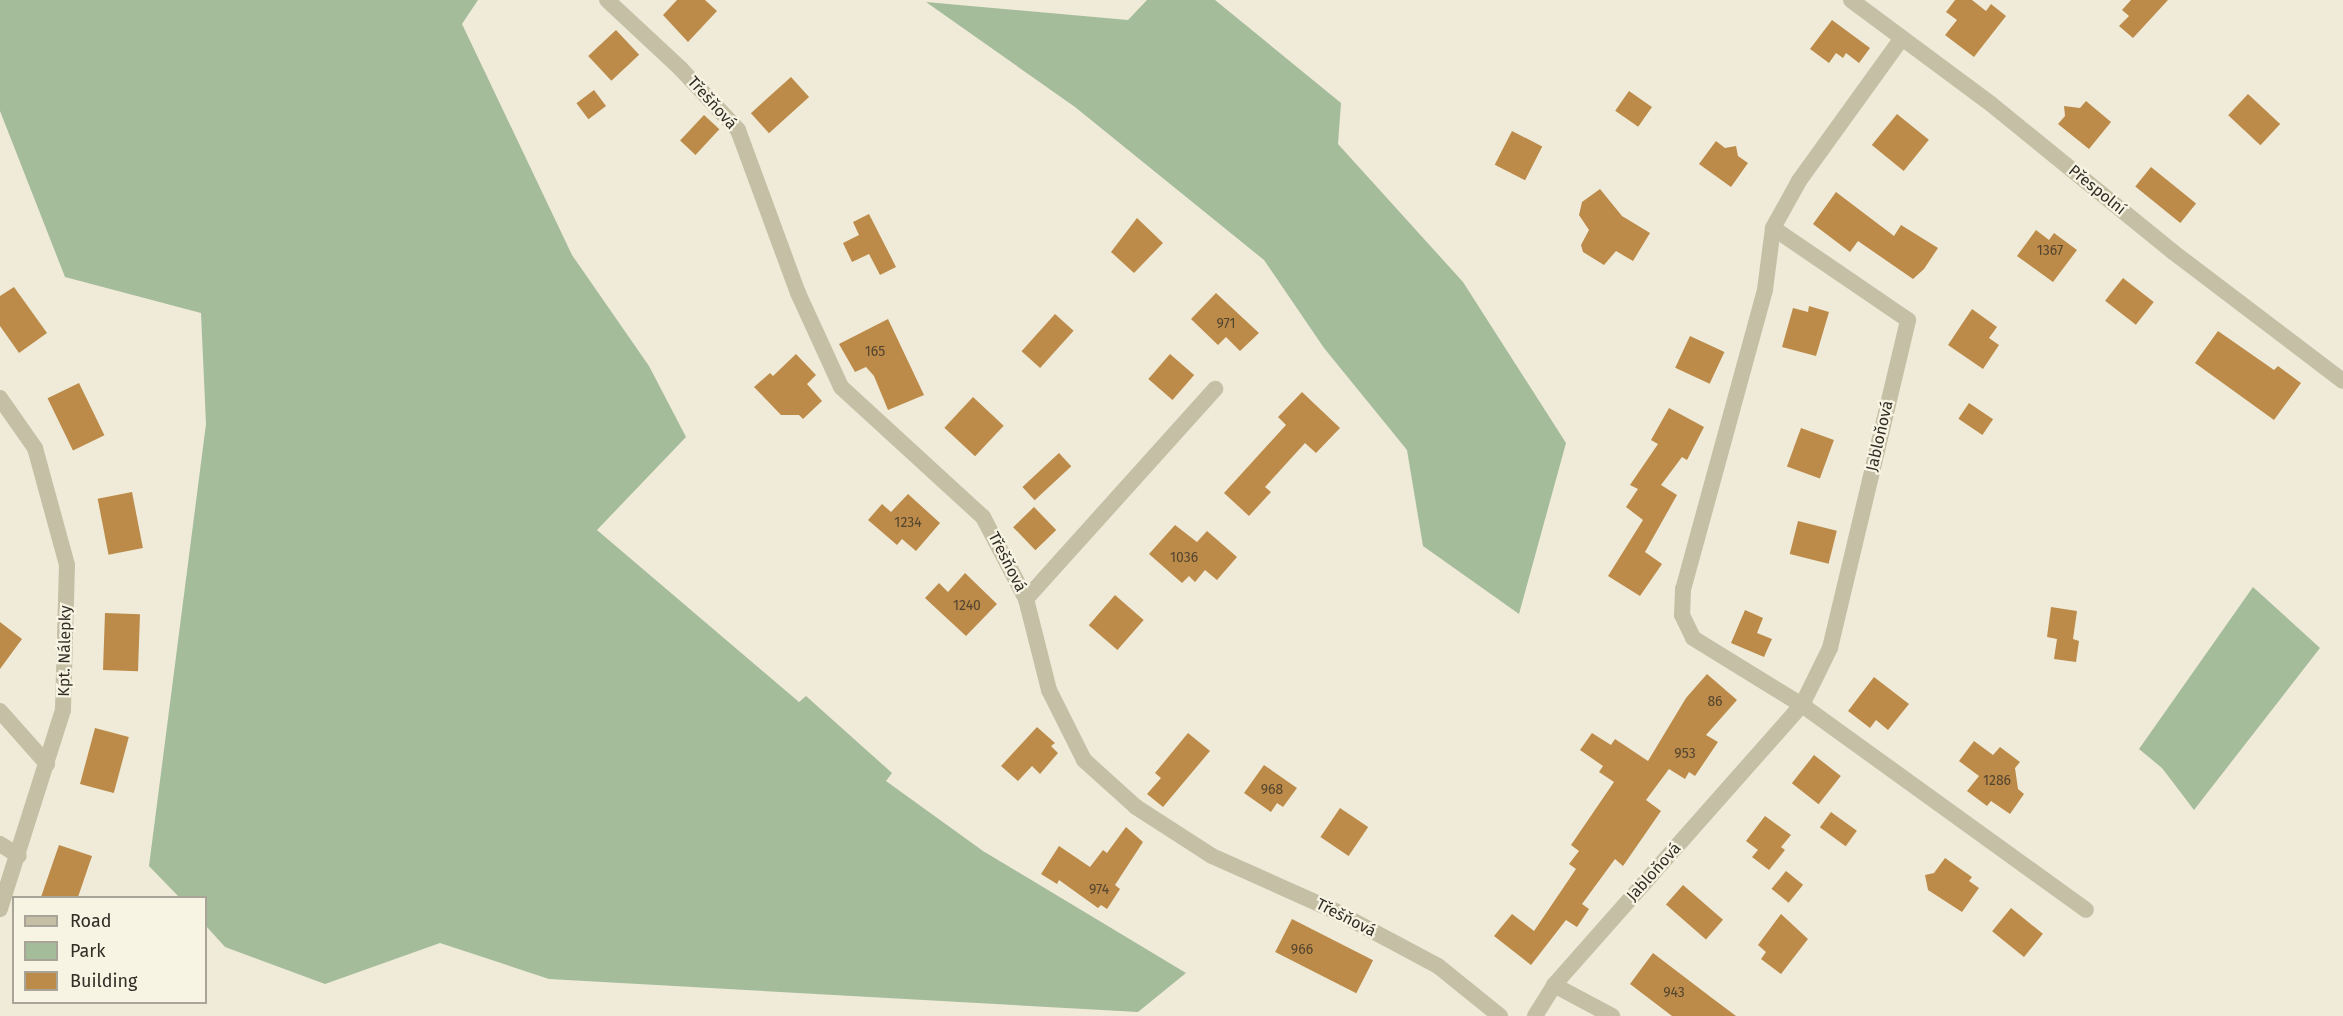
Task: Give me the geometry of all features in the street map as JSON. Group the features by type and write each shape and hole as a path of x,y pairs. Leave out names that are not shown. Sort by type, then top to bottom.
{"street":[{"name":"Třešňová","path":"607,0 680,68 738,130 798,293 841,387 983,517 1026,599 1049,690 1084,760 1136,807 1212,856 1335,911 1438,966 1500,1016"},
{"name":"Přespolní","path":"1851,0 1991,104 2173,252 2343,381"},
{"path":"1902,38 1798,181 1773,228 1765,290 1683,589 1682,615 1694,638 1802,705 2086,910"},
{"name":"Jabloňová","path":"1535,1016 1554,985 1802,705 1830,648 1908,320 1773,228"},
{"path":"1026,599 1215,389"},
{"name":"Kpt. Nálepky","path":"0,398 35,448 67,565 63,710 19,856 0,909"},
{"path":"0,711 47,764"},
{"path":"0,844 19,856"},
{"path":"1554,985 1612,1016"}],"green space":[{"path":"0,0 478,0 462,24 572,255 649,366 686,437 597,530 799,702 806,696 892,773 886,781 983,851 1186,973 1138,1012 549,979 440,943 325,984 225,947 207,927 207,896 178,896 149,866 206,424 201,313 65,277 0,111"},
{"path":"1147,0 1215,0 1341,103 1338,144 1463,282 1566,443 1519,614 1423,546 1407,450 1324,348 1264,260 1075,107 926,2 1128,20"},
{"path":"2253,587 2320,648 2194,810 2162,768 2139,749"}],"building":[{"path":"677,0 705,0 717,11 688,42 663,15"},
{"path":"1955,0 1972,0 1986,11 1991,4 2006,16 1974,57 1945,35 1957,20 1946,12"},
{"path":"2131,0 2168,0 2133,38 2119,26 2129,16 2122,10"},
{"path":"1832,20 1870,48 1859,63 1846,53 1843,58 1836,53 1829,63 1810,49"},
{"path":"616,30 639,55 611,81 588,56"},
{"path":"791,77 809,97 769,133 751,113"},
{"path":"594,90 606,106 588,119 576,103"},
{"path":"1629,91 1652,107 1638,127 1615,111"},
{"path":"2248,94 2280,124 2260,145 2228,115"},
{"path":"2086,101 2111,122 2089,149 2058,124 2065,116 2064,106 2080,108"},
{"path":"1897,114 1929,140 1904,171 1872,145"},
{"path":"704,115 719,129 695,155 680,141"},
{"path":"1512,131 1542,146 1525,180 1495,165"},
{"path":"1716,141 1725,148 1736,146 1738,156 1748,163 1731,187 1699,164"},
{"path":"2151,167 2196,204 2180,223 2135,186"},
{"path":"1600,189 1622,216 1650,233 1633,261 1616,251 1604,265 1583,252 1581,245 1589,230 1579,215 1582,202"},
{"path":"1836,192 1894,236 1901,225 1938,248 1924,269 1913,279 1858,241 1850,252 1813,224"},
{"path":"869,214 896,267 880,275 869,254 852,262 843,243 859,235 853,222"},
{"path":"1137,218 1163,243 1134,273 1111,252"},
{"path":"2036,230 2049,240 2054,233 2077,250 2053,282 2017,256"},
{"path":"2123,278 2154,302 2136,325 2105,301"},
{"path":"14,287 47,333 19,353 0,326 0,296"},
{"path":"1216,293 1259,333 1240,351 1226,337 1218,345 1191,319"},
{"path":"1809,306 1829,312 1816,356 1782,347 1793,308 1808,312"},
{"path":"1972,309 1997,327 1989,338 1999,345 1983,369 1948,345"},
{"path":"1055,314 1074,331 1040,368 1022,351"},
{"path":"888,319 924,395 888,410 874,376 866,367 855,372 839,344"},
{"path":"2218,331 2274,370 2278,366 2301,383 2274,420 2195,363"},
{"path":"1690,336 1724,352 1710,384 1675,368"},
{"path":"796,354 816,375 807,384 822,401 803,419 799,415 781,415 754,387 770,373 773,376"},
{"path":"1170,354 1194,375 1173,400 1148,379"},
{"path":"79,383 104,435 73,450 48,398"},
{"path":"1302,392 1340,428 1316,453 1305,443 1265,487 1271,492 1249,516 1224,493 1286,425 1278,417"},
{"path":"973,397 1004,426 975,456 944,428"},
{"path":"1969,403 1993,419 1982,435 1958,419"},
{"path":"1669,408 1704,427 1687,460 1682,457 1661,485 1677,495 1645,552 1662,564 1640,596 1608,576 1643,520 1626,507 1638,489 1630,485 1658,444 1651,440"},
{"path":"1801,428 1834,440 1820,478 1787,467"},
{"path":"1059,453 1071,466 1035,500 1022,487"},
{"path":"132,492 143,548 109,555 98,499"},
{"path":"908,494 940,523 916,551 902,539 897,545 868,520 882,504 891,512"},
{"path":"1034,507 1056,530 1035,550 1013,527"},
{"path":"1798,521 1837,531 1829,564 1790,554"},
{"path":"1175,525 1197,542 1207,531 1237,557 1217,580 1205,570 1195,582 1189,576 1182,583 1149,554"},
{"path":"965,573 997,604 966,636 925,598 939,583 948,592"},
{"path":"1115,595 1144,620 1117,650 1089,625"},
{"path":"2051,607 2077,611 2073,639 2079,641 2076,662 2054,659 2057,639 2047,637"},
{"path":"1745,610 1763,618 1757,633 1772,639 1764,657 1731,643"},
{"path":"105,613 140,614 138,671 103,670"},
{"path":"0,622 22,639 0,669"},
{"path":"1707,674 1737,700 1706,735 1718,742 1695,776 1689,772 1685,779 1669,769 1646,800 1661,811 1623,866 1615,859 1582,904 1589,909 1577,927 1566,920 1531,965 1494,936 1512,914 1534,931 1576,869 1569,864 1579,851 1571,845 1614,782 1599,772 1603,766 1580,750 1592,733 1611,745 1615,739 1648,761 1686,698"},
{"path":"1874,677 1909,704 1888,730 1876,720 1870,728 1848,711"},
{"path":"1037,727 1055,743 1051,746 1058,753 1040,774 1032,766 1018,781 1001,766"},
{"path":"95,728 129,737 114,793 80,784"},
{"path":"1188,733 1210,751 1163,807 1147,794 1161,778 1155,773"},
{"path":"1974,741 1993,755 2000,747 2020,762 2015,768 2018,789 2024,794 2010,814 1991,801 1987,806 1967,791 1979,776 1959,761"},
{"path":"1814,755 1841,776 1819,804 1792,783"},
{"path":"1264,765 1297,788 1283,807 1277,803 1271,812 1244,793"},
{"path":"1340,808 1368,827 1349,856 1320,837"},
{"path":"1831,812 1857,831 1846,846 1820,827"},
{"path":"1765,816 1791,835 1781,847 1785,850 1769,870 1752,857 1758,850 1746,841"},
{"path":"1126,827 1143,842 1115,885 1120,889 1107,909 1101,905 1098,908 1059,880 1057,884 1041,874 1059,846 1090,867 1103,850 1107,853"},
{"path":"59,845 92,856 78,896 41,896"},
{"path":"1945,858 1972,877 1969,881 1979,888 1962,912 1928,890 1925,875 1934,873"},
{"path":"1786,871 1803,885 1789,903 1772,889"},
{"path":"1683,885 1723,920 1706,939 1666,905"},
{"path":"2011,908 2043,934 2024,957 1992,931"},
{"path":"1781,914 1808,939 1781,974 1761,959 1766,952 1758,945"},
{"path":"1292,919 1373,960 1356,993 1275,952"},
{"path":"1653,953 1736,1016 1672,1016 1630,984"}]}
